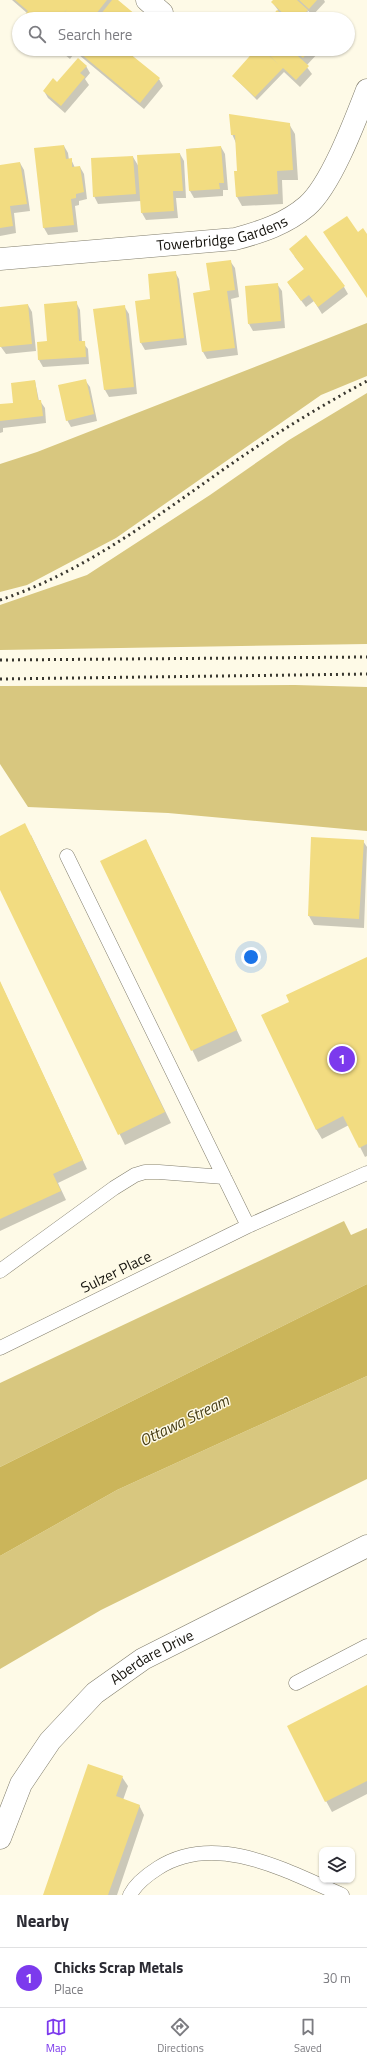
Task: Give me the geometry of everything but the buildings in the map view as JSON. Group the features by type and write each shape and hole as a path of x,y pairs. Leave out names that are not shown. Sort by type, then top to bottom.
{"street":[{"name":"Towerbridge Gardens","path":"0,259 235,239 266,231 284,222 307,206 325,183 356,120 367,90"},
{"name":"Aberdare Drive","path":"0,1838 21,1784 50,1741 95,1693 143,1659 367,1546"}],"lane":[{"path":"67,856 248,1226"},
{"path":"0,1271 114,1188 135,1176 145,1172 159,1172 224,1177"},
{"name":"Sulzer Place","path":"0,1348 248,1226 367,1173"},
{"path":"296,1683 367,1646"},
{"path":"130,1895 134,1887 168,1862 193,1853 223,1852 255,1860 342,1895"}],"shaded area":[{"path":"367,323 367,376 321,395 116,538 27,585 0,592 0,464 37,452"},
{"path":"367,393 367,644 0,650 0,605 87,575 210,495 289,440"},
{"path":"295,685 367,687 367,831 168,813 28,807 0,764 0,686"},
{"path":"344,1221 351,1235 367,1228 367,1284 0,1467 0,1383"},
{"path":"367,1376 367,1479 101,1610 0,1669 0,1556 117,1490"}],"water":[{"name":"Ottawa Stream","path":"367,1284 367,1376 117,1490 0,1556 0,1467"}],"railway":[{"path":"0,600 59,576 113,545 272,437 367,381"},
{"path":"0,660 367,657"},
{"path":"0,679 367,674"}],"place":[{"name":"Chicks Scrap Metals","path":"342,1059"}]}
